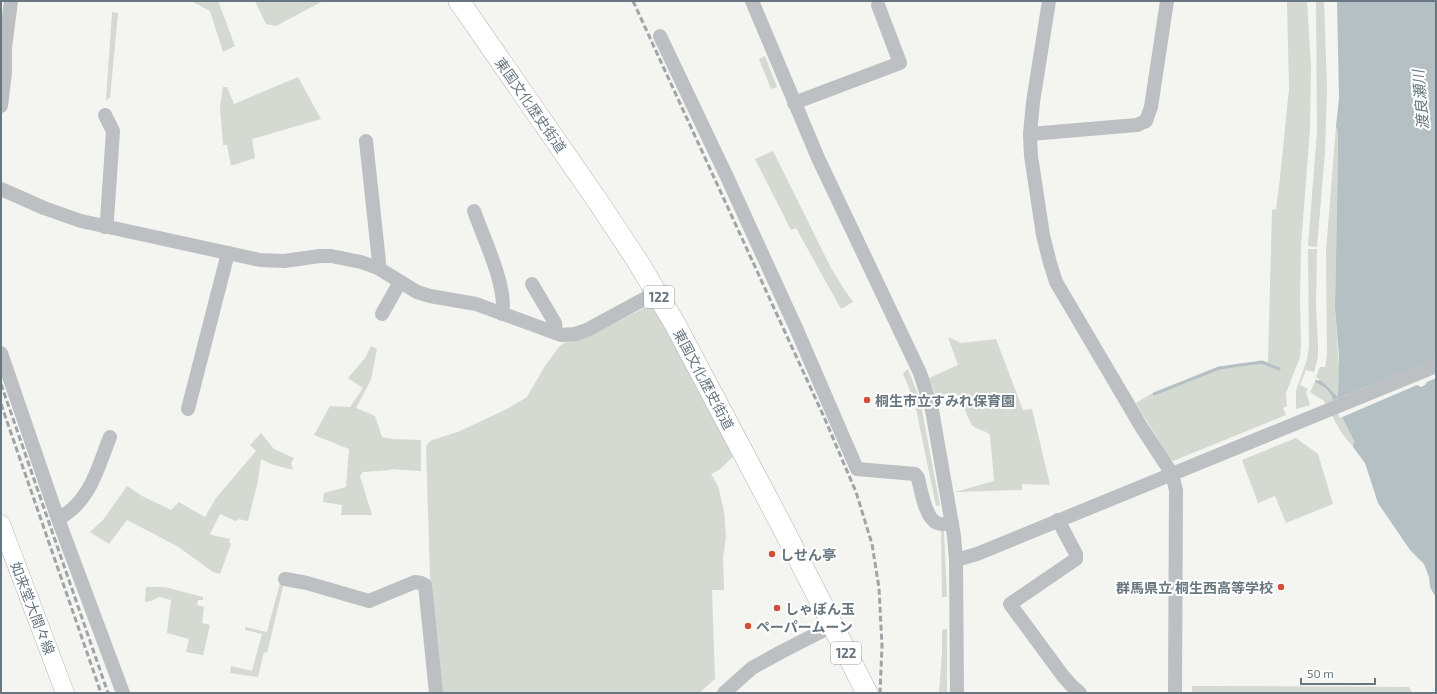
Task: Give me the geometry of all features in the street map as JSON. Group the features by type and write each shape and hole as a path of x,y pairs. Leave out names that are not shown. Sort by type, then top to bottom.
{"highway":[{"name":"東国文化歴史街道","path":"459,1 599,203 657,292 783,528 867,693"}],"main road":[{"name":"如来堂大間々線","path":"3,533 65,693"}],"street":[{"path":"1,106 5,73 5,48 11,1"},
{"path":"752,1 818,158 925,385 932,410 952,524 956,560 957,693"},
{"path":"1049,1 1033,102 1030,134 1031,156 1043,235 1056,282 1142,428 1172,474 1176,490 1175,693"},
{"path":"1030,134 1137,125 1146,121 1151,108 1167,1"},
{"path":"794,103 900,63 878,5"},
{"path":"660,36 727,176 796,328 857,470 915,474 918,478 928,516 935,523 952,524"},
{"path":"105,115 112,130 107,220 105,226"},
{"path":"366,141 379,262 378,268"},
{"path":"2,193 69,217 267,262 314,256 331,256 361,262 378,268 423,294 464,301 556,333 568,335 582,332 657,292"},
{"path":"474,211 499,278 504,300 502,314"},
{"path":"188,409 228,253"},
{"path":"382,314 400,282"},
{"path":"532,284 555,324 556,333"},
{"path":"1,353 58,519 122,693"},
{"path":"956,560 977,554 1436,366"},
{"path":"58,519 79,504 87,492 110,437"},
{"path":"1058,520 1076,554 1076,560 1010,604 1063,676 1080,693"},
{"path":"285,579 307,583 368,601 415,582 424,585 436,693"},
{"path":"724,693 752,668 832,626"}],"shaded area":[{"path":"218,1 235,46 223,52 210,11 193,2"},
{"path":"255,1 323,1 276,26 266,24"},
{"path":"1287,1 1307,1 1311,66 1310,129 1301,245 1301,345 1300,357 1286,393 1287,406 1283,408 1286,415 1173,461 1170,459 1136,403 1149,395 1219,367 1261,361 1268,362 1272,210 1276,209 1289,89"},
{"path":"1316,1 1324,1 1327,89 1325,152 1317,247 1308,246 1317,132"},
{"path":"112,12 118,13 110,98 106,100"},
{"path":"765,56 777,87 771,89 759,59"},
{"path":"298,77 321,119 252,139 255,158 231,166 227,145 223,145 220,108 223,87 227,87 234,104"},
{"path":"1336,126 1338,133 1338,154 1335,308 1339,368 1338,397 1316,377 1320,367 1325,367 1327,356 1326,251"},
{"path":"773,151 831,268 853,302 841,309 796,228 791,230 755,159"},
{"path":"1308,249 1317,249 1316,306 1318,357 1314,372 1306,370 1300,385 1308,389 1306,392 1310,405 1296,409 1296,391 1307,359 1309,347"},
{"path":"650,305 654,306 735,455 719,470 711,474 718,486 724,511 726,537 723,557 724,590 712,590 715,679 699,693 440,693 431,609 426,446 430,441 460,431 507,409 527,397 545,366 559,347 567,341 605,328"},
{"path":"948,337 961,343 996,339 1023,410 1032,409 1050,485 1022,484 1022,490 955,492 994,481 990,435 973,426 958,395 951,393 936,397 929,378 958,365"},
{"path":"371,346 377,349 371,380 356,408 375,416 382,437 392,439 421,440 421,471 391,469 363,472 360,476 372,515 341,515 342,505 323,502 324,493 346,487 349,449 314,435 330,406 350,407 363,388 348,378 365,358"},
{"path":"908,369 920,400 940,505 936,506 915,404 903,373"},
{"path":"1315,382 1331,395 1354,441 1353,447 1341,432 1324,401 1310,392"},
{"path":"261,433 274,449 294,458 291,463 293,470 271,464 261,459 258,481 248,521 239,519 235,521 220,514 210,534 230,539 229,542 231,544 220,574 213,572 177,546 127,520 109,544 90,532 103,520 127,486 142,496 171,510 179,502 205,517 216,498 256,451 250,445"},
{"path":"1296,438 1318,454 1333,504 1286,523 1275,496 1258,503 1242,460"},
{"path":"941,529 944,531 947,597 942,597"},
{"path":"280,583 284,583 267,653 264,652 258,677 230,673 231,666 252,671 262,634 245,630 245,627 267,632"},
{"path":"146,587 165,587 203,597 203,600 198,600 197,605 204,607 202,623 210,625 203,655 186,652 189,639 167,633 171,600 159,597 145,602"},
{"path":"947,629 947,693 939,693 942,630"},
{"path":"1192,686 1409,687 1412,693 1192,693"}],"water":[{"name":"渡良瀬川","path":"1337,1 1436,1 1436,598 1430,587 1429,577 1424,564 1410,550 1378,503 1365,463 1353,447 1354,441 1331,395 1325,388 1315,382 1315,380 1322,381 1338,397 1339,357 1335,308 1338,154 1338,133 1336,126 1339,98"}],"pier":[{"path":"1436,359 1436,378 1427,382 1425,385 1421,387 1417,385 1340,418 1332,401"}],"waterway":[{"path":"1154,394 1219,368 1262,362 1279,369"}],"railway":[{"path":"633,1 824,417 856,492 872,544 879,588 882,646 880,693"},
{"path":"1,384 108,693"},
{"path":"1,404 101,693"}],"place":[{"name":"桐生市立すみれ保育園","path":"867,400"},
{"name":"しせん亭","path":"772,554"},
{"name":"群馬県立 桐生西高等学校","path":"1281,587"},
{"name":"しゃぼん玉","path":"777,608"},
{"name":"ペーパームーン","path":"748,626"}]}
